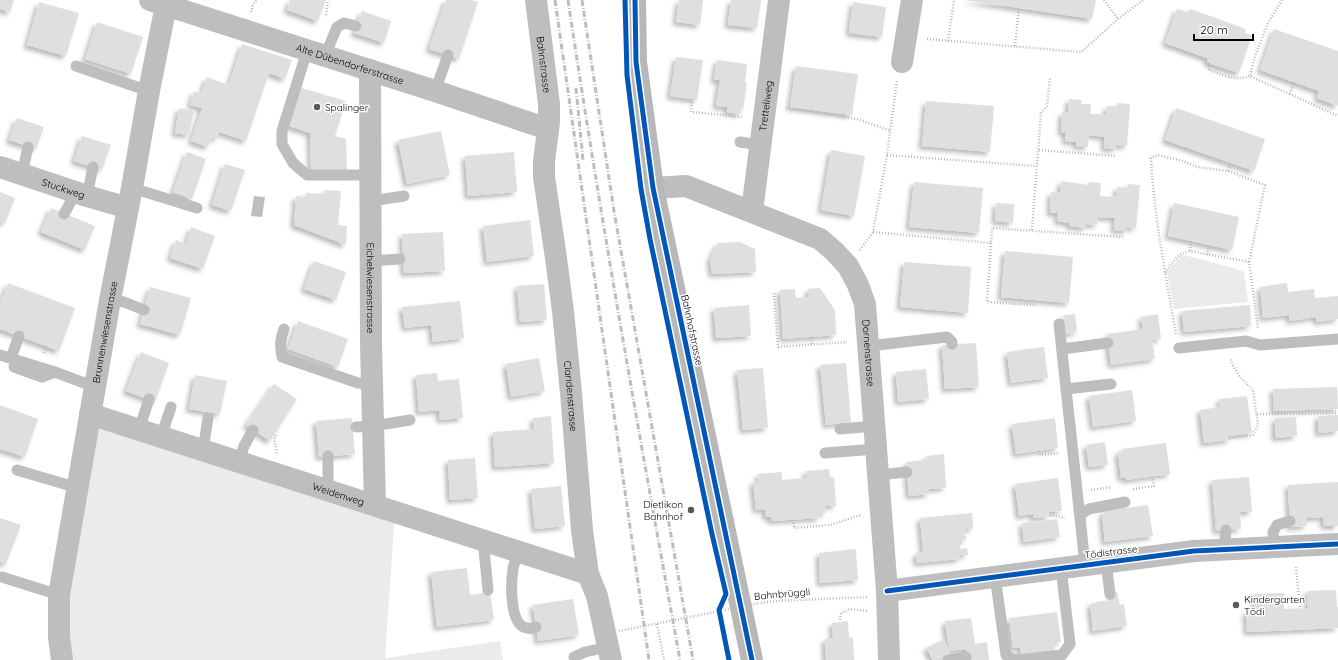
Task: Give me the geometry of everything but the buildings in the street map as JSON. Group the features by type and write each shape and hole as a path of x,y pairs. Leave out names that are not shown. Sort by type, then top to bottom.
{"street":[{"name":"Bahnstrasse","path":"536,0 549,104 548,129"},
{"name":"Bahnhofstrasse","path":"635,0 636,62 653,188 752,660"},
{"name":"Tretteliweg","path":"752,211 750,144 763,120 779,0"},
{"path":"902,62 912,0"},
{"name":"Alte Dübendorferstrasse","path":"161,2 548,129"},
{"name":"Brunnenwiesenstrasse","path":"62,660 59,637 59,595 110,300 149,90 161,2"},
{"name":"Eichelwiesenstrasse","path":"370,70 370,261 372,384 364,427 375,505"},
{"name":"Claridenstrasse","path":"548,129 544,161 544,177 563,311 582,530 588,574 597,596 612,646"},
{"name":"Stuckweg","path":"0,167 82,194 130,198"},
{"name":"Dornenstrasse","path":"653,188 686,186 820,239 848,266 858,285 865,304 881,512 878,594 887,612 889,660"},
{"name":"Weidenweg","path":"90,414 588,574"},
{"name":"Tödistrasse","path":"878,594 995,576 1194,551 1225,540 1274,547 1338,544"}],"lane":[{"path":"356,26 344,23 337,27 316,54 282,131 282,144 293,163 307,175 370,174"},
{"path":"435,91 448,55"},
{"path":"76,66 149,90"},
{"path":"22,174 28,146"},
{"path":"64,214 82,194 94,167"},
{"path":"370,201 404,196"},
{"path":"130,198 197,208"},
{"path":"370,261 400,259"},
{"path":"110,300 124,302 144,310"},
{"path":"1059,324 1085,564"},
{"path":"284,328 280,348 282,357 358,383 372,384"},
{"path":"12,363 19,336"},
{"path":"868,343 947,337 952,344"},
{"path":"1179,348 1246,341 1260,345 1338,339"},
{"path":"1062,349 1108,343"},
{"path":"0,355 12,363 55,372 95,388"},
{"path":"1066,389 1111,384"},
{"path":"139,430 149,399"},
{"path":"161,437 171,407"},
{"path":"203,450 208,418"},
{"path":"364,427 410,420"},
{"path":"840,429 875,426"},
{"path":"239,462 244,446 253,430"},
{"path":"825,453 876,449"},
{"path":"328,456 328,490"},
{"path":"17,470 78,488"},
{"path":"878,475 907,472"},
{"path":"1080,515 1089,509 1125,502"},
{"path":"1274,547 1273,532 1277,525 1290,521"},
{"path":"483,540 488,590"},
{"path":"518,551 513,569 512,597 515,617 522,626 527,629 536,627"},
{"path":"1106,562 1110,594"},
{"path":"995,576 1006,655 1015,660 1062,654 1070,644 1061,568"},
{"path":"2,577 59,595"},
{"path":"574,657 585,652 612,646"},
{"path":"948,660 966,657"}],"path":[{"path":"948,41 954,0"},
{"path":"1104,0 1118,18"},
{"path":"906,37 1080,52 1118,18 1143,0"},
{"path":"1250,76 1254,59 1268,23 1282,0"},
{"path":"1015,46 1019,8"},
{"path":"848,266 873,232 891,131 898,74 902,62"},
{"path":"1209,63 1209,70 1230,78 1240,79 1250,76 1338,116"},
{"path":"1032,230 1041,113 1047,106 1050,78"},
{"path":"1290,94 1294,82"},
{"path":"692,99 691,112 763,120"},
{"path":"782,108 857,119 891,131"},
{"path":"1039,150 1116,156"},
{"path":"887,155 1036,166"},
{"path":"1179,348 1165,273 1152,182 1151,158 1158,155 1183,161 1198,168 1228,171 1265,185 1249,262 1260,345"},
{"path":"1228,171 1231,163"},
{"path":"1036,305 987,302 992,228 1123,237"},
{"path":"873,232 991,243"},
{"path":"1190,251 1191,241"},
{"path":"1207,255 1209,245"},
{"path":"1165,273 1182,252 1190,251 1249,262"},
{"path":"774,293 778,347 868,343"},
{"path":"811,337 812,345"},
{"path":"1229,343 1232,364 1240,377 1253,390 1258,425 1253,435 1229,438"},
{"path":"1257,414 1338,413"},
{"path":"1039,451 1040,455 1073,451"},
{"path":"792,520 794,528 830,525 862,514 881,512"},
{"path":"1296,571 1300,608"},
{"path":"720,617 719,610 721,605"},
{"path":"840,620 841,613 850,609 887,612"},
{"path":"657,624 664,660"}],"shaded area":[{"path":"254,196 265,197 262,217 251,216"},
{"path":"1184,255 1244,272 1248,302 1174,309 1167,272 1180,256"},
{"path":"90,414 395,512 385,658 500,641 503,660 62,660"}],"railway":[{"path":"555,0 649,660"},
{"path":"568,0 621,330 680,660"},
{"path":"582,0 614,211 693,660"},
{"path":"576,88 583,160"}],"cycle path":[{"path":"625,0 627,75 641,189 650,239 726,594 719,610 729,660"},
{"path":"635,0 636,62 653,188 752,660"},
{"path":"887,591 1194,551 1338,544"}],"place":[{"name":"Spalinger","path":"317,107"},
{"name":"Dietlikon Bahnhof","path":"691,510"},
{"name":"Kindergarten Tödi","path":"1236,605"}]}
